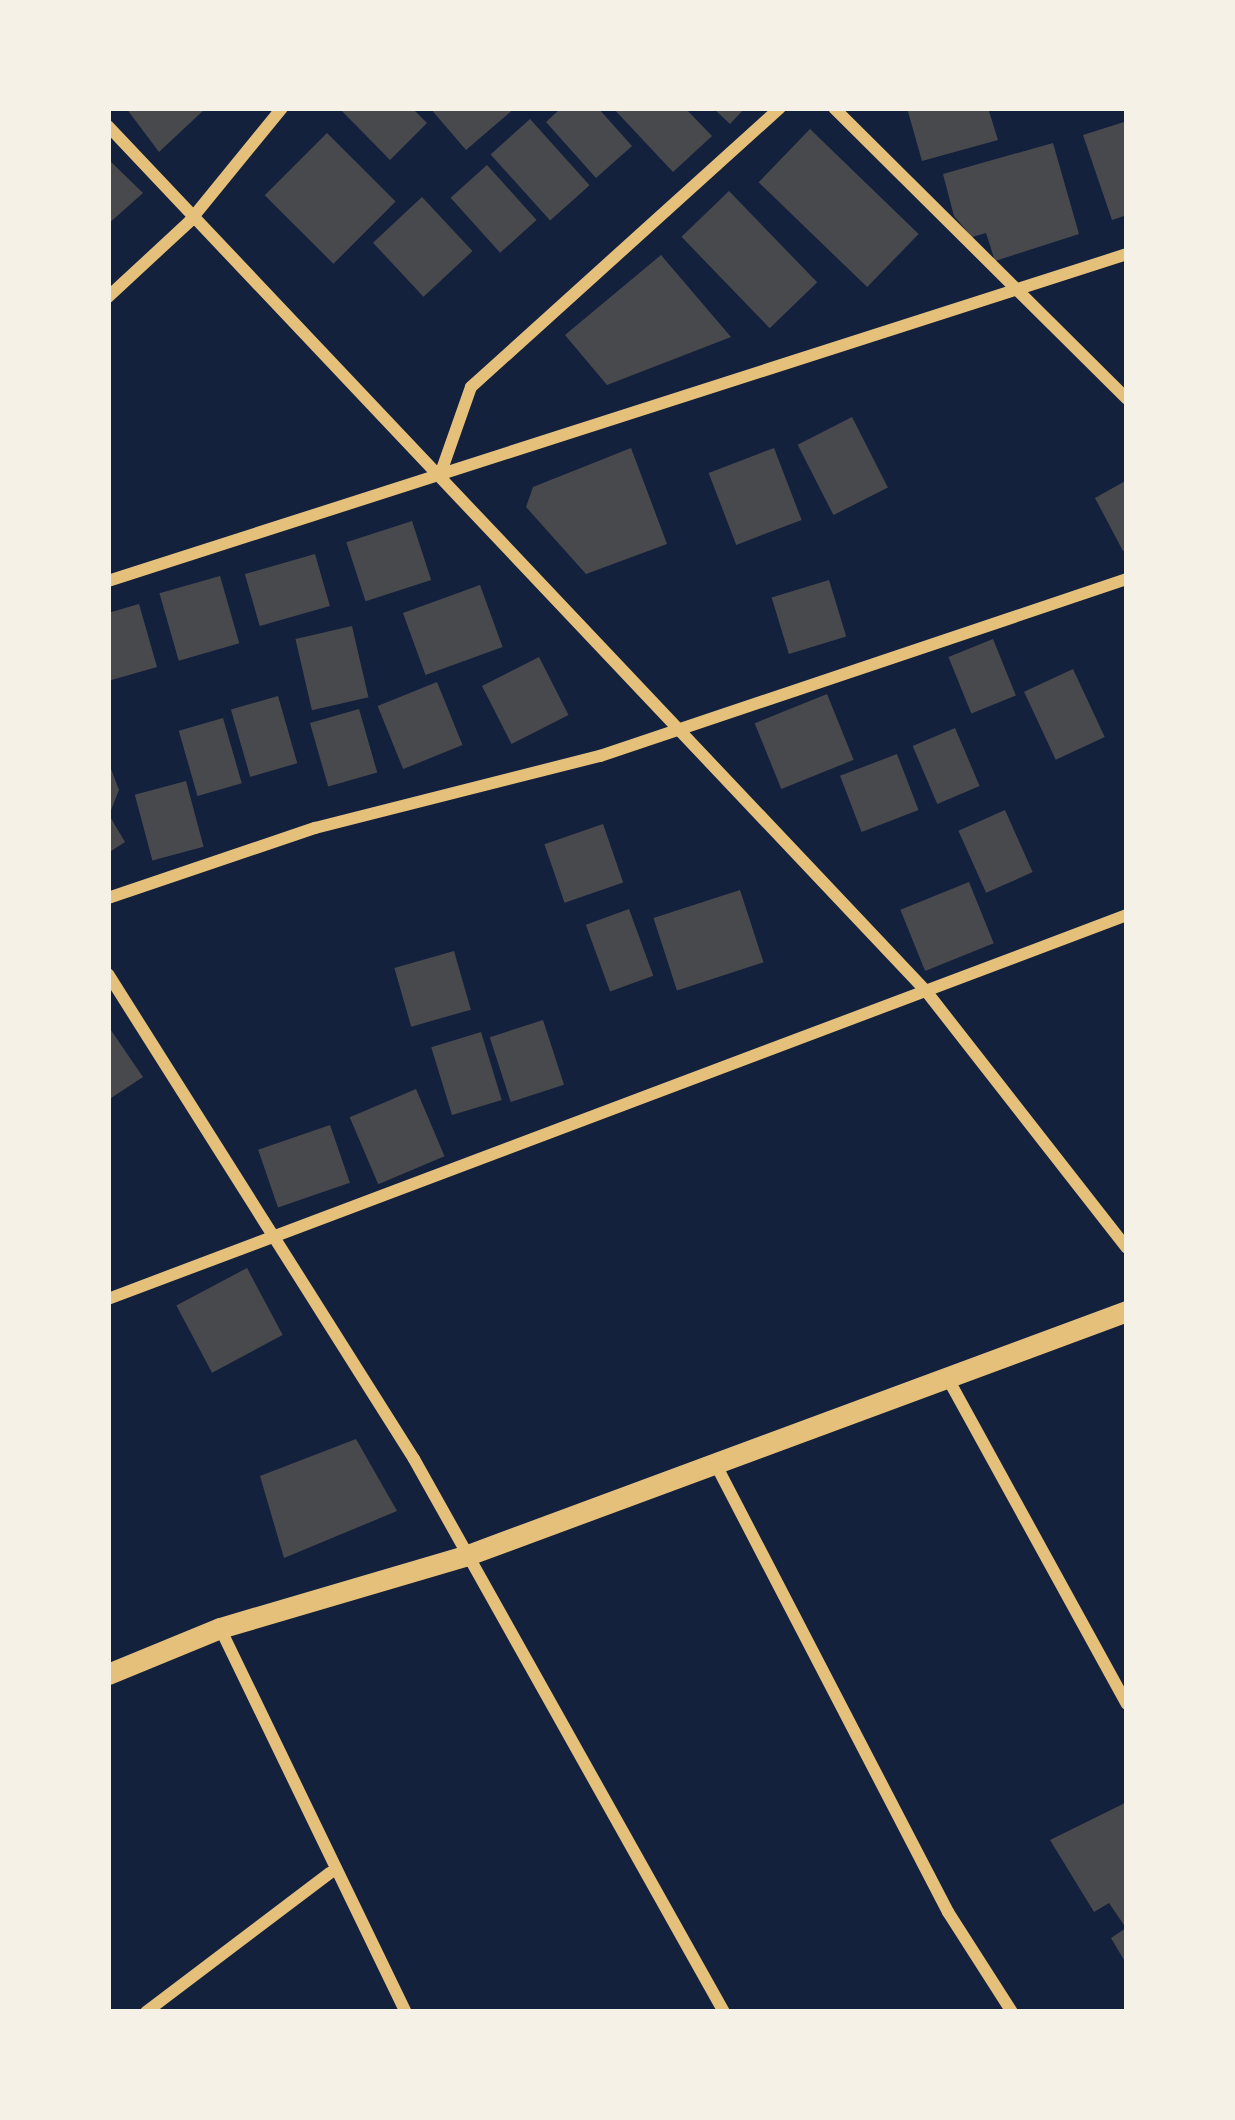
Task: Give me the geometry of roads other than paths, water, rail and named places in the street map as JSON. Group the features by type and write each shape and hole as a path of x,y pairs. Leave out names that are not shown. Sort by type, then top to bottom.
{"street":[{"path":"108,297 189,222 283,108"},
{"path":"440,475 471,387 780,108"},
{"path":"834,108 1012,291 1127,399"},
{"path":"108,126 189,222 440,475 669,730 926,991 1127,1248"},
{"path":"108,580 1127,254"},
{"path":"108,898 669,730 1127,579"},
{"path":"108,1300 1127,915"},
{"path":"108,974 278,1238 724,2012"},
{"path":"108,1674 220,1628 465,1556 1127,1311"},
{"path":"947,1377 1127,1704"},
{"path":"715,1463 948,1912 1012,2012"},
{"path":"220,1628 330,1873 406,2012"},
{"path":"146,2012 330,1873"}]}
